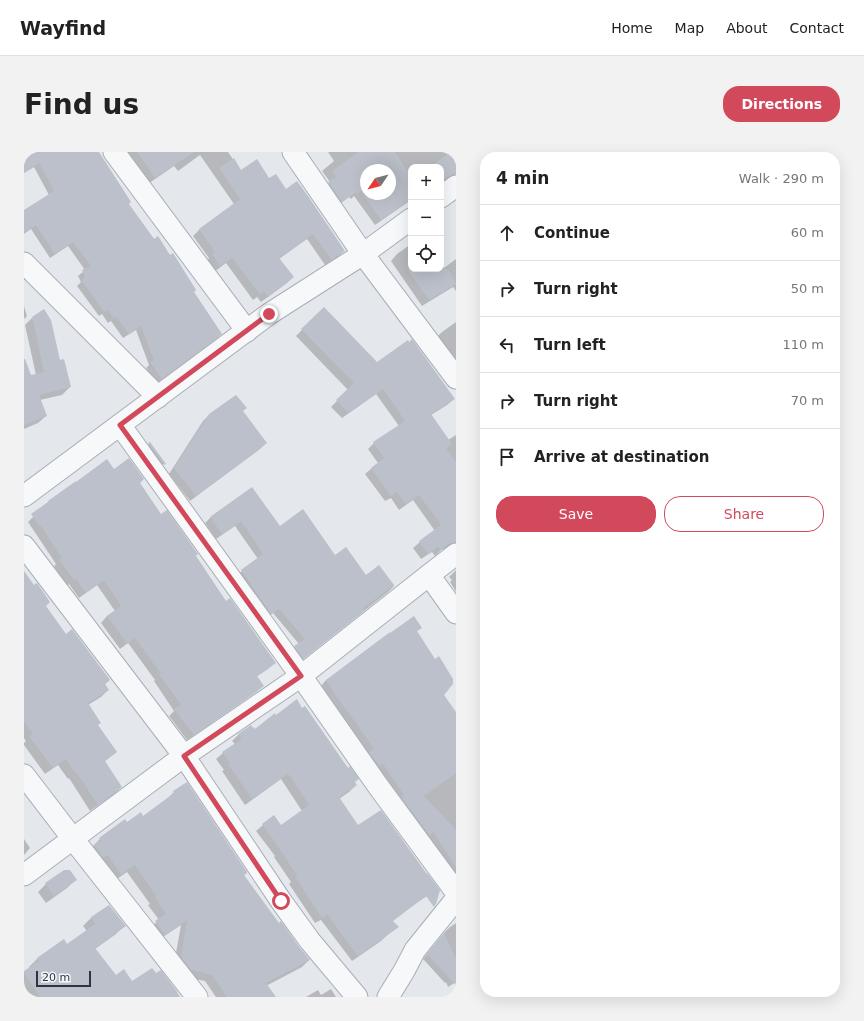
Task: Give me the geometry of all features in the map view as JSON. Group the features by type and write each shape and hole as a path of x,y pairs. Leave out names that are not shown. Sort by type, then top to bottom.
{"street":[{"path":"114,152 247,331"},
{"path":"293,152 363,254 456,378"},
{"path":"444,195 456,186"},
{"path":"24,496 269,314 363,254 408,221"},
{"path":"24,263 158,397"},
{"path":"120,425 301,676 378,786 456,892"},
{"path":"24,546 184,756 281,901 310,941 357,997"},
{"path":"24,875 184,756 301,676 456,554"},
{"path":"429,575 456,613"},
{"path":"24,775 197,997"},
{"path":"388,997 415,950 456,899"}],"building":[{"path":"24,152 99,152 131,202 129,204 154,239 158,236 170,255 173,253 196,290 194,292 222,334 162,379 150,362 154,360 141,326 129,334 116,317 114,319 108,310 104,312 81,280 85,277 82,270 91,266 73,242 55,254 36,225 24,233 24,210 54,191 39,163 24,172"},
{"path":"137,152 194,152 155,178"},
{"path":"358,152 395,152 408,172 408,201 381,220 367,200 396,200 396,164 360,164 360,192 357,194 356,192 342,202 328,182 336,177 332,171"},
{"path":"450,152 456,152 456,173 445,179 444,164 434,164"},
{"path":"234,158 241,170 257,159 269,178 276,174 286,189 297,181 345,251 332,260 313,234 279,258 294,277 268,297 264,291 260,294 232,258 220,266 212,254 215,252 199,229 240,199 219,168"},
{"path":"444,269 448,269 456,284 429,300 409,272 444,272"},
{"path":"324,307 377,362 408,340 409,342 412,339 455,399 431,414 452,444 446,448 456,462 456,542 449,544 441,550 438,547 428,554 419,541 441,525 419,495 406,504 397,492 391,496 371,468 384,458 373,442 405,421 383,389 349,413 336,400 354,383 301,329"},
{"path":"44,309 51,320 60,360 64,359 71,387 39,395 47,416 24,425 24,359 31,375 44,372 32,317"},
{"path":"236,395 247,408 243,411 267,443 196,496 174,468 209,414"},
{"path":"150,442 166,464 164,465 148,443"},
{"path":"129,458 144,479 140,483 161,514 167,510 198,554 196,556 226,601 230,598 276,663 257,676 264,686 194,735 174,709 181,705 135,638 127,644 107,616 121,606 104,580 86,593 76,579 74,580 59,559 62,558 41,526 40,527 31,514 107,459 114,469"},
{"path":"252,487 280,526 303,509 335,555 346,547 366,575 379,565 394,585 363,608 364,611 303,659 294,646 305,639 279,609 271,614 241,570 263,554 241,521 222,534 210,517"},
{"path":"24,571 34,585 37,583 50,602 46,606 66,634 72,629 110,680 105,684 109,690 88,703 101,723 98,725 117,752 105,761 122,787 98,805 66,759 53,768 29,736 33,734 24,721"},
{"path":"414,616 422,628 417,631 435,659 439,656 453,679 453,684 444,695 456,712 456,773 424,796 456,830 456,867 433,832 430,836 401,797 404,795 383,764 379,766 369,752 374,749 326,680"},
{"path":"297,699 302,708 305,706 348,768 350,766 359,779 355,782 357,785 339,797 358,825 381,810 440,890 434,907 426,896 393,921 399,927 358,956 327,914 322,918 295,877 297,875 262,824 274,815 281,825 309,805 290,776 288,774 252,799 228,764 230,763 222,752 242,739 238,734 251,725 255,729 275,713 276,715"},
{"path":"187,782 247,872 244,875 279,923 281,921 310,960 266,983 276,997 227,997 212,975 191,970 181,957 187,920 165,935 155,921 166,914 135,865 121,875 108,855 103,858 94,845 101,841 99,838 125,819 127,822 141,812 143,816 174,793 173,791"},
{"path":"64,870 70,870 77,880 54,896 45,883"},
{"path":"109,905 126,926 95,948 116,975 124,969 132,981 152,968 156,973 161,970 180,997 40,997 24,971 39,961 37,958 64,939 67,944 95,924 91,917"},
{"path":"444,933 456,959 456,985 427,954"}],"route":[{"path":"269,314 120,425 301,676 184,756 281,901"}]}
